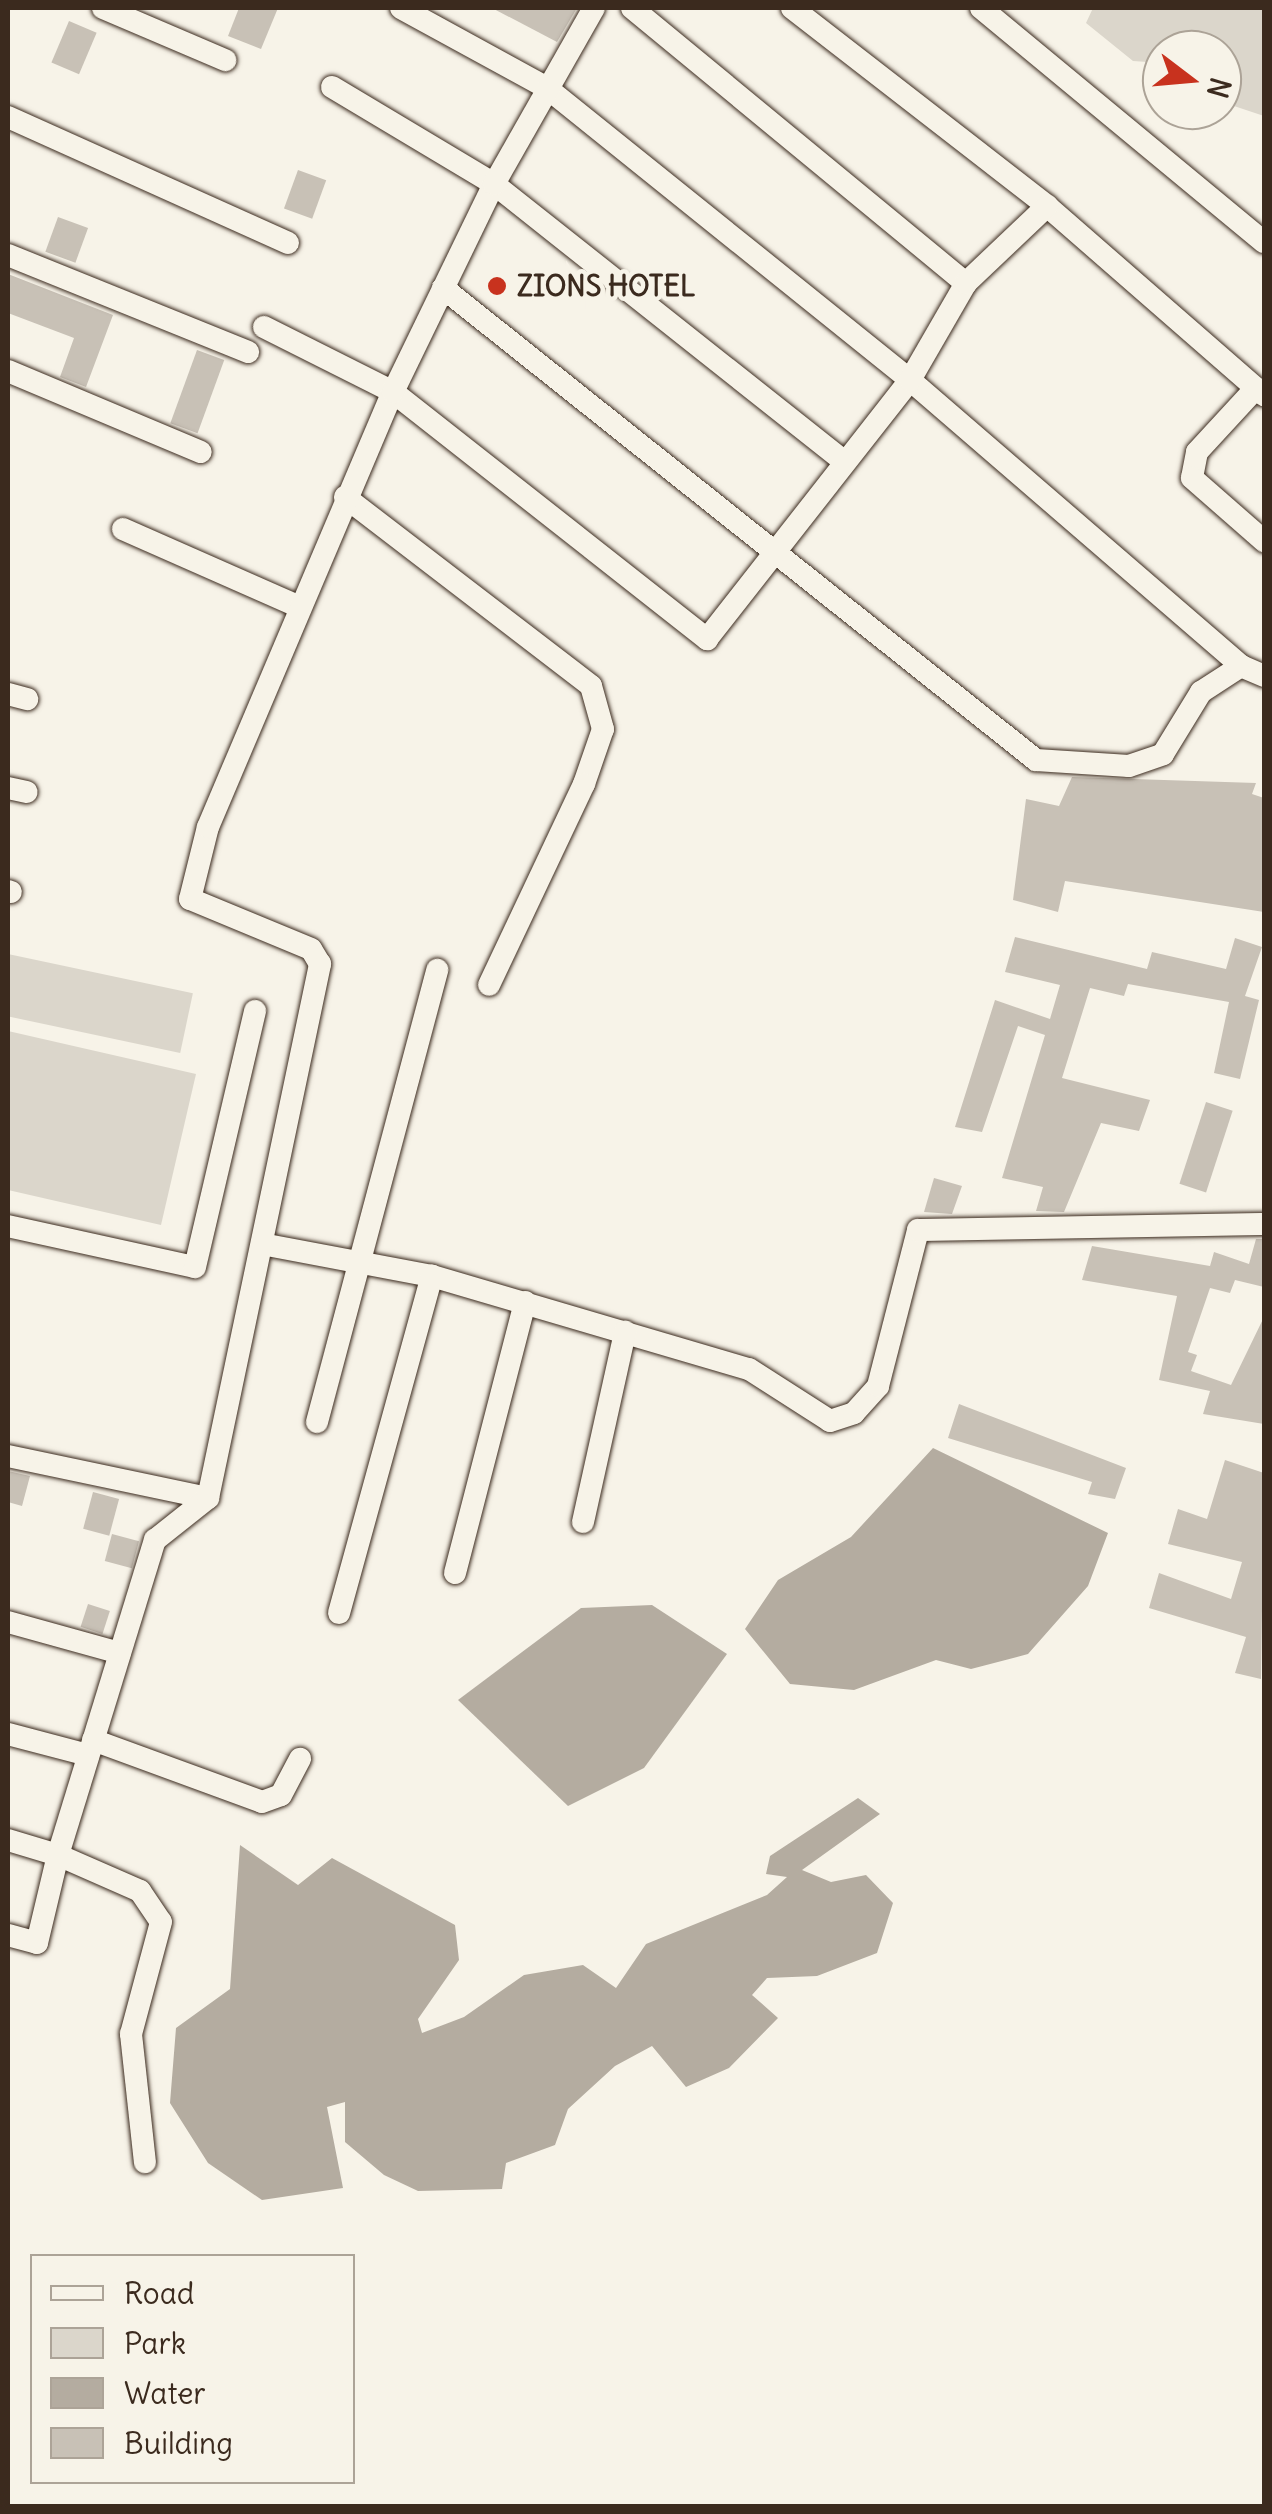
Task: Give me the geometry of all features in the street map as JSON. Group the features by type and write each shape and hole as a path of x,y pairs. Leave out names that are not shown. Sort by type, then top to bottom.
{"street":[{"path":"104,8 225,60"},
{"path":"402,8 547,88 910,380 1242,666 1264,676"},
{"path":"8,1935 37,1944 58,1855 155,1540 208,1498 320,964 311,950 190,899 208,828 345,497 393,392 494,184 594,8"},
{"path":"632,8 966,283"},
{"path":"792,8 1048,206 1260,392 1197,452 1192,478 1264,541"},
{"path":"981,8 1264,242"},
{"path":"332,87 494,184 840,458"},
{"path":"8,116 288,243"},
{"path":"264,328 393,392 707,639 775,554 840,458 910,380 966,283 1048,206"},
{"path":"8,255 248,352"},
{"path":"443,288 1036,760 1130,766 1162,754 1201,692 1242,666"},
{"path":"8,371 201,452"},
{"path":"345,497 591,686 602,729 584,784 489,986"},
{"path":"123,529 300,606"},
{"path":"317,1422 366,1262 437,970"},
{"path":"8,1226 195,1267 254,1012"},
{"path":"262,1244 432,1276 750,1369 830,1421 854,1413 878,1386 918,1230 1264,1224"},
{"path":"339,1613 432,1276"},
{"path":"455,1573 525,1302"},
{"path":"583,1522 625,1332"},
{"path":"8,1456 208,1498"},
{"path":"8,1622 120,1653"},
{"path":"8,1734 90,1747 262,1802 281,1795 300,1760"},
{"path":"8,1840 58,1855 140,1891 161,1922 131,2034 146,2162"}],"green space":[{"path":"1093,8 1264,8 1264,116 1242,109 1242,30 1142,30 1142,62 1133,61 1086,23"},
{"path":"8,954 193,993 180,1053 8,1016"},
{"path":"8,1031 196,1074 161,1225 8,1190"}],"water":[{"path":"933,1448 1108,1533 1088,1586 1028,1654 971,1669 936,1660 854,1690 790,1684 745,1629 778,1580 851,1537"},
{"path":"652,1605 727,1654 644,1768 568,1806 458,1700 581,1608"},
{"path":"858,1798 880,1814 802,1870 831,1882 866,1875 893,1903 877,1953 817,1976 767,1978 752,1995 778,2018 729,2068 686,2087 652,2046 615,2066 568,2109 555,2145 506,2163 502,2189 418,2191 384,2175 345,2142 345,2102 327,2107 343,2188 262,2200 208,2163 170,2103 176,2028 230,1989 240,1845 298,1885 332,1858 455,1925 459,1960 418,2019 422,2033 464,2017 524,1975 583,1965 616,1988 646,1944 767,1895 787,1877 766,1874 770,1856"}],"building":[{"path":"239,8 278,8 261,49 228,36"},
{"path":"492,8 577,8 557,42"},
{"path":"69,21 97,33 79,74 51,62"},
{"path":"298,170 326,180 312,219 284,209"},
{"path":"58,217 88,228 75,263 45,252"},
{"path":"8,274 113,315 86,387 60,377 74,338 8,313"},
{"path":"197,350 224,360 198,433 170,423"},
{"path":"1072,777 1256,783 1252,794 1264,798 1264,912 1065,881 1058,912 1013,900 1026,799 1059,806"},
{"path":"1015,937 1147,969 1152,952 1226,969 1235,938 1262,947 1245,996 1259,1000 1240,1079 1214,1073 1229,1002 1128,984 1124,996 1090,988 1062,1078 1150,1100 1139,1131 1101,1123 1064,1212 1036,1211 1043,1187 1002,1178 1045,1035 1018,1026 982,1132 955,1127 995,1000 1050,1019 1060,985 1005,972"},
{"path":"1206,1102 1233,1111 1206,1192 1179,1184"},
{"path":"934,1178 962,1186 952,1214 924,1212"},
{"path":"1256,1239 1264,1239 1264,1287 1235,1280 1230,1293 1210,1288 1188,1352 1197,1355 1191,1371 1231,1385 1264,1317 1264,1424 1203,1414 1210,1391 1159,1380 1177,1296 1082,1280 1092,1246 1210,1266 1214,1252 1249,1264"},
{"path":"959,1404 1126,1468 1115,1499 1088,1494 1092,1482 948,1438"},
{"path":"1225,1460 1264,1473 1261,1679 1235,1673 1246,1637 1149,1608 1159,1573 1231,1599 1242,1562 1168,1544 1178,1509 1207,1519"},
{"path":"8,1471 30,1476 22,1506 8,1502"},
{"path":"93,1492 119,1499 109,1536 83,1529"},
{"path":"112,1534 139,1541 132,1568 105,1561"},
{"path":"88,1604 110,1611 102,1634 81,1627"}],"place":[{"name":"ZIONS HOTEL","path":"497,286"}]}
